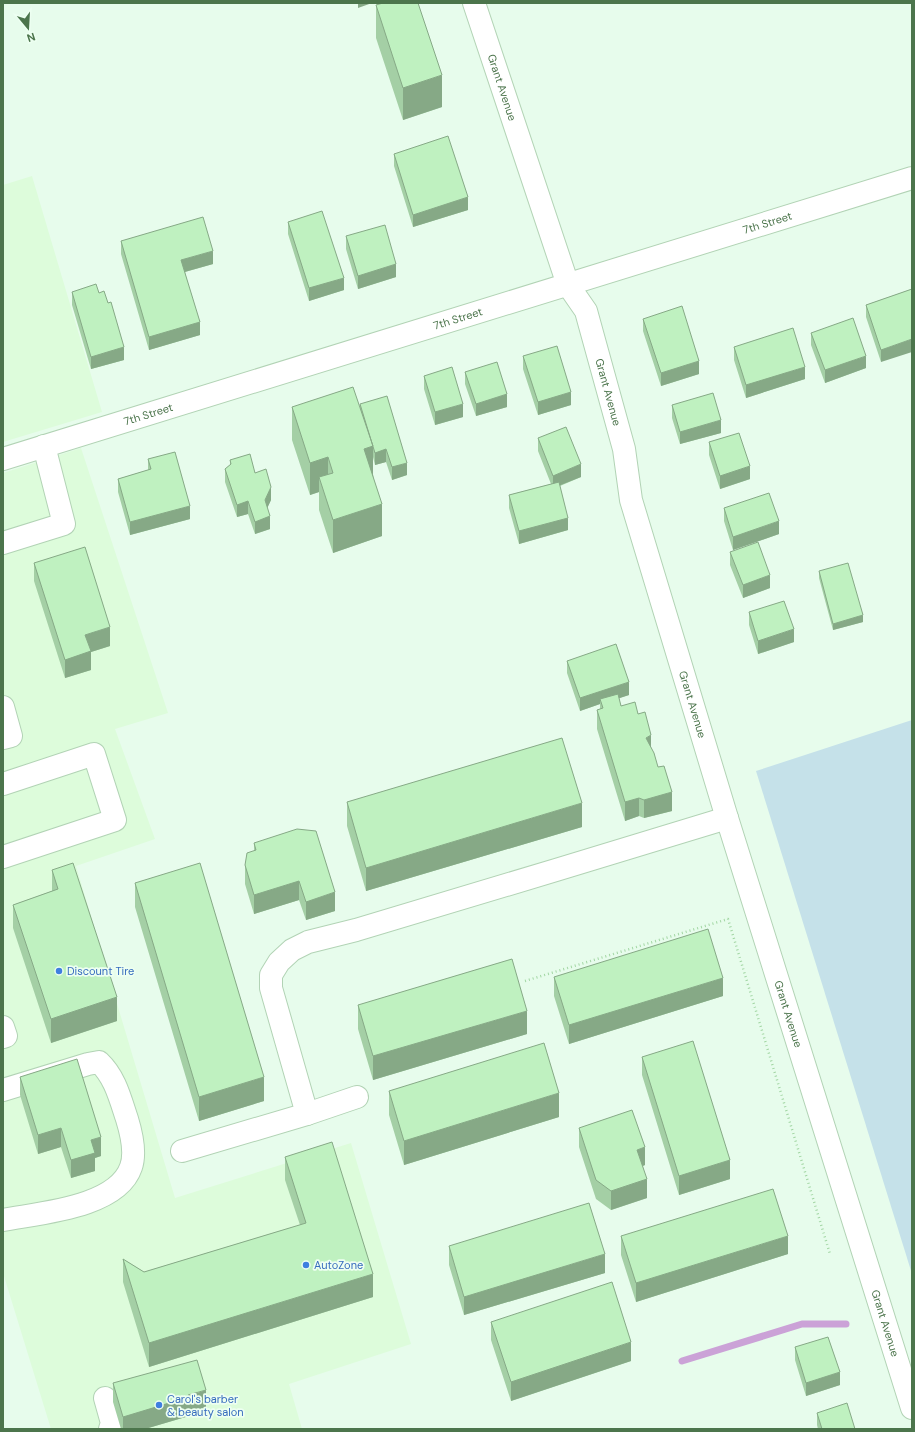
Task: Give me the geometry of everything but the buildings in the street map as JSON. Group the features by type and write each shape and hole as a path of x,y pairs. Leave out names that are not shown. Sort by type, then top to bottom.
{"street":[{"name":"Grant Avenue","path":"474,3 568,285 586,311 624,449 631,500 727,818 912,1408"},
{"name":"7th Street","path":"3,459 912,178"},
{"path":"3,543 64,524 44,446"},
{"path":"3,707 11,736 3,738"},
{"path":"3,784 94,754 115,820 3,857"},
{"path":"307,1114 271,988 271,975 279,962 292,950 308,942 363,928 727,818"},
{"path":"3,1027 6,1036 3,1037"},
{"path":"3,1090 99,1062 108,1070 116,1087 132,1136 131,1167 119,1185 98,1198 59,1210 3,1220"},
{"path":"182,1151 307,1114 358,1097"},
{"path":"105,1398 112,1423 110,1429"}],"path":[{"path":"524,980 728,919 830,1254"}],"shaded area":[{"path":"32,176 102,412 3,442 3,185"},
{"path":"81,448 168,713 115,729 155,839 76,866 175,1198 351,1143 411,1344 289,1384 302,1429 51,1429 3,1273 3,473"},
{"path":"912,720 912,1274 756,771"}],"waterway":[{"path":"682,1361 802,1324 846,1324"}],"place":[{"name":"Discount Tire","path":"59,971"},
{"name":"AutoZone","path":"306,1265"},
{"name":"Carol's barber & beauty salon","path":"159,1405"}]}
